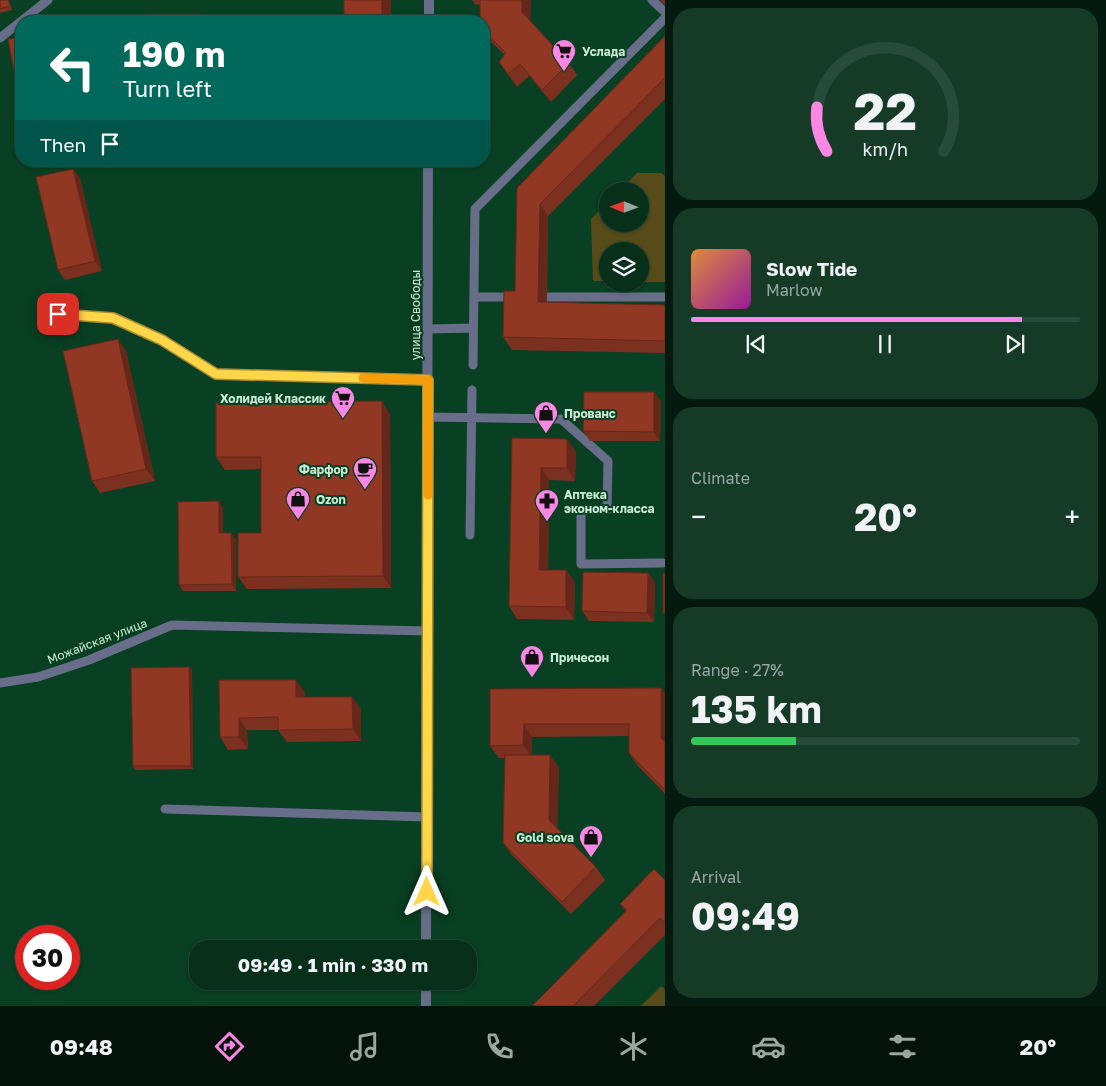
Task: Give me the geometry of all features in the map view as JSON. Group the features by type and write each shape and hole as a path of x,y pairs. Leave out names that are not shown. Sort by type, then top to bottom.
{"street":[{"path":"429,0 429,15"},
{"name":"улица Свободы","path":"426,940 428,167"},
{"path":"426,990 426,1006"}],"lane":[{"path":"29,15 48,0"},
{"path":"652,0 665,12"},
{"path":"473,365 475,209 665,18"},
{"path":"0,38 15,26"},
{"path":"474,297 524,297"},
{"path":"547,297 665,297"},
{"path":"58,314 113,318 162,340 216,374 428,380"},
{"path":"428,329 474,328"},
{"path":"470,535 472,390"},
{"path":"427,417 561,419 608,461 607,510 581,510 581,564 663,563"},
{"name":"Можайская улица","path":"0,683 38,677 89,660 172,625 427,631"},
{"path":"166,809 427,817"}],"shaded area":[{"path":"637,173 661,173 665,176 665,282 649,282 649,242 599,242 599,281 593,281 591,219 599,211 599,232 649,232 649,182 628,182"},
{"path":"661,986 665,989 665,1006 641,1006"}],"building":[{"path":"0,0 8,0 10,6 0,9"},
{"path":"344,0 382,0 382,15 344,15"},
{"path":"480,0 522,0 522,12 569,63 542,90 520,64 508,74 499,62 506,53 490,37 490,15 480,15"},
{"path":"146,14 201,14 201,15"},
{"path":"665,36 665,78 540,204 538,302 665,305 665,341 503,337 504,291 515,291 517,188"},
{"path":"15,38 15,76 8,39"},
{"path":"73,169 95,261 58,270 36,177"},
{"path":"118,339 146,469 92,481 63,351"},
{"path":"584,392 654,392 654,432 583,431"},
{"path":"382,401 383,576 238,577 238,533 261,533 261,457 216,457 216,403"},
{"path":"512,438 567,439 567,468 541,468 539,570 566,570 566,607 509,606"},
{"path":"219,501 219,533 231,533 232,584 179,585 178,502"},
{"path":"583,572 648,573 647,613 582,611"},
{"path":"663,573 665,573 665,613 663,613"},
{"path":"189,667 191,766 133,766 131,668"},
{"path":"219,680 296,680 296,697 352,697 353,729 278,730 278,717 239,718 239,737 220,737"},
{"path":"661,688 661,738 665,742 665,790 629,753 629,724 524,724 523,745 490,746 490,689"},
{"path":"505,755 550,755 549,820 596,867 562,902 503,843"},
{"path":"654,869 665,880 665,923 660,918 573,1006 532,1006 627,910 620,904"}],"slow traffic":[{"path":"363,378 428,380 428,495"}],"place":[{"name":"Услада","path":"564,72"},
{"name":"Холидей Классик","path":"343,419"},
{"name":"Прованс","path":"546,434"},
{"name":"Фарфор","path":"365,490"},
{"name":"Ozon","path":"298,520"},
{"name":"Аптека эконом-класса","path":"547,522"},
{"name":"Причесон","path":"532,678"},
{"name":"Gold sova","path":"591,858"}],"route":[{"path":"58,314 113,318 162,340 216,374 428,380 427,892"}]}
